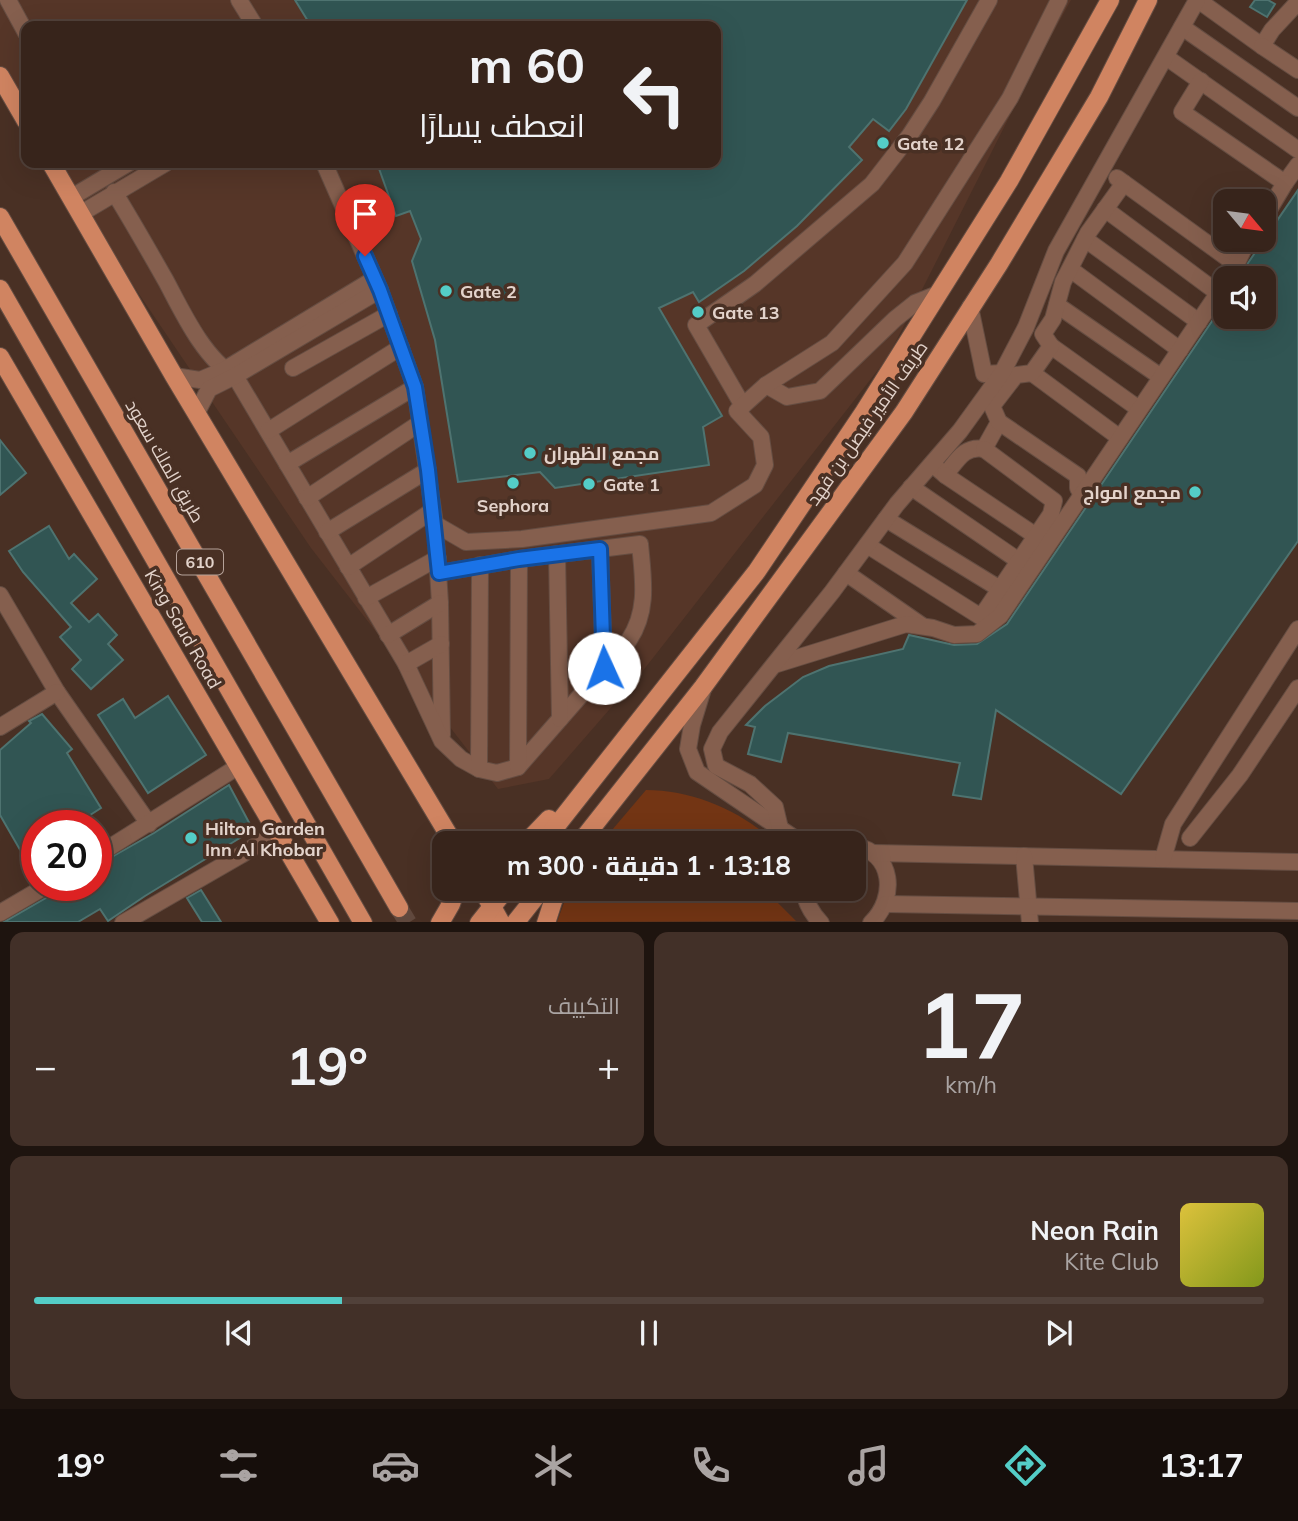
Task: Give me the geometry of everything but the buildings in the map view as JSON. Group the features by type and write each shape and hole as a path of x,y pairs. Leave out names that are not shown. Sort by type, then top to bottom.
{"main road":[{"name":"طريف الأمير فيصل بن فهد","path":"552,831 757,571 864,412 1009,181 1110,0"},
{"name":"طريف الأمير فيصل بن فهد","path":"590,831 703,687 904,412 1099,97 1148,0"},
{"path":"0,76 21,112"},
{"path":"54,168 174,376 445,831"},
{"name":"طريق الملك سعود","path":"0,217 399,908"},
{"name":"610","path":"0,289 363,922"},
{"name":"King Saud Road","path":"0,357 278,832 327,922"},
{"path":"538,831 609,760"},
{"path":"440,922 452,901"},
{"path":"490,901 501,922"},
{"path":"479,922 496,901"},
{"path":"515,922 532,901"},
{"path":"546,922 553,901"}],"street":[{"path":"8,0 21,22"},
{"path":"239,0 252,21"},
{"path":"743,406 696,325 755,284 872,184 932,101 989,0"},
{"path":"433,518 466,542 522,539 711,513 755,485 765,465 761,437 737,411 766,385 832,343 905,263 1010,98 1059,0"},
{"path":"780,828 775,807 750,784 716,766 712,749 720,732 911,487 960,431 1002,373 1026,327 1056,251 1197,0 1298,70"},
{"path":"1262,46 1272,30 1298,2"},
{"path":"1182,27 1298,108"},
{"path":"1166,57 1298,149"},
{"path":"1200,81 1182,112 1285,183"},
{"path":"1276,198 1298,165"},
{"path":"80,214 157,168"},
{"path":"326,168 389,314 415,387 428,470 438,566 442,741"},
{"path":"72,197 103,169"},
{"path":"1104,169 1226,266"},
{"path":"1124,183 1085,239 1063,282 1053,318 1043,334 1051,346 1139,410"},
{"path":"114,192 184,315 229,373 268,431 406,664 442,741 461,760 478,769 498,773 518,767 639,625 643,583 640,544 634,524"},
{"path":"1105,209 1213,282"},
{"path":"1085,239 1199,321"},
{"path":"1070,269 1180,350"},
{"path":"197,412 209,389 229,373 377,285"},
{"path":"766,385 787,397 820,391 895,319 915,303 938,294"},
{"path":"774,665 906,624 954,635 977,634 1000,615 1213,301"},
{"path":"1057,305 1161,377"},
{"path":"970,307 984,374 1002,373"},
{"path":"293,368 389,314"},
{"path":"1032,373 1051,346"},
{"path":"268,431 401,347"},
{"path":"174,376 200,380 229,373"},
{"path":"1082,495 1078,488 1078,476 999,422 992,406 1016,375 1032,373 1120,438"},
{"path":"287,464 415,387"},
{"path":"984,449 999,422"},
{"path":"307,498 420,424"},
{"path":"867,545 981,617 1051,514 1054,501 984,449 975,447 964,451 946,475"},
{"path":"932,464 1036,536"},
{"path":"327,532 428,470"},
{"path":"911,487 1019,561"},
{"path":"348,567 433,518"},
{"path":"886,519 1000,589"},
{"path":"366,598 438,566 480,565 640,544"},
{"path":"600,549 604,668"},
{"path":"557,554 560,719"},
{"path":"518,767 519,559"},
{"path":"478,769 480,565"},
{"path":"846,573 923,627"},
{"path":"0,595 57,692 149,824"},
{"path":"388,635 440,603"},
{"path":"1163,859 1173,824 1298,629"},
{"path":"406,664 441,644"},
{"path":"703,687 688,749 697,772 784,831"},
{"path":"1190,838 1240,775 1298,688"},
{"path":"0,727 57,692"},
{"path":"112,846 239,766"},
{"path":"123,922 278,832"},
{"path":"866,850 873,853 1298,862"},
{"path":"871,922 880,915 889,890 888,876 873,853"},
{"path":"1024,856 1029,915"},
{"path":"0,912 21,900"},
{"path":"806,901 813,920"},
{"path":"886,904 1029,915 1179,916 1298,911"}],"shaded area":[{"name":"مجمع الظهران","path":"0,0 1071,0 888,357 642,672 549,779 498,789 311,548 118,263 59,168 721,168 721,21 21,21 21,106 0,72"},
{"path":"646,790 681,794 716,804 761,831 611,831"},
{"path":"565,901 778,901 796,921 557,922"}],"tunnel":[{"path":"399,908 407,922"}],"place":[{"name":"Gate 12","path":"883,143"},
{"name":"Gate 2","path":"446,291"},
{"name":"Gate 13","path":"698,312"},
{"name":"مجمع الظهران","path":"530,453"},
{"name":"Sephora","path":"513,483"},
{"name":"Gate 1","path":"589,484"},
{"name":"مجمع امواج","path":"1195,492"},
{"name":"Hilton Garden Inn Al Khobar","path":"191,838"}],"route":[{"path":"365,256 415,387 435,524 439,573 600,549 604,668"}]}
